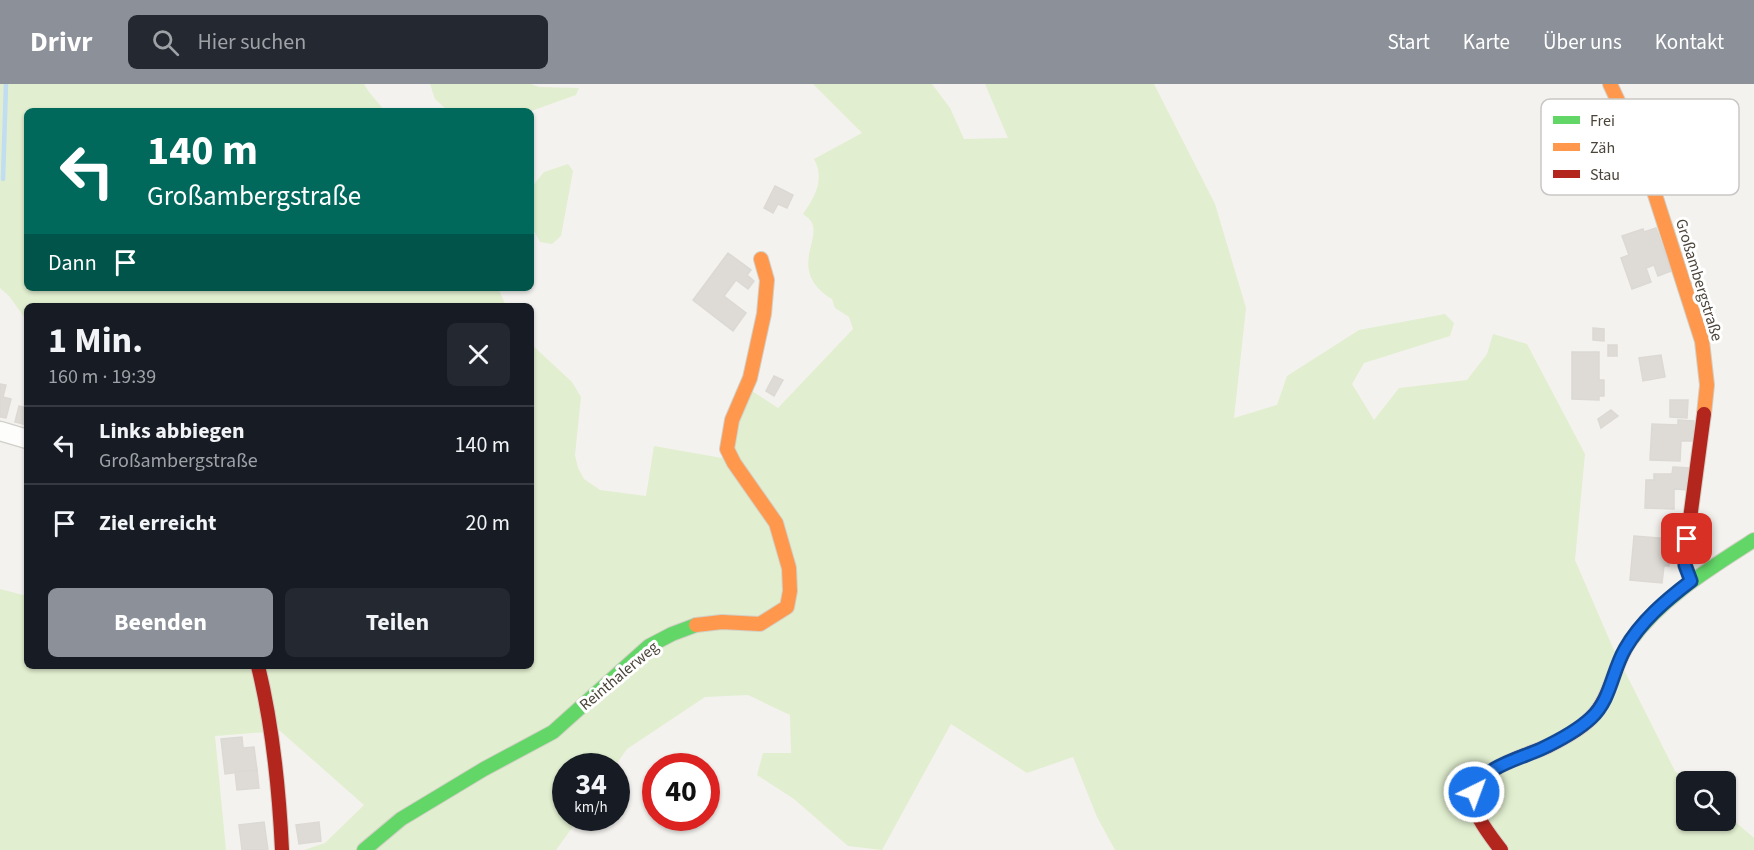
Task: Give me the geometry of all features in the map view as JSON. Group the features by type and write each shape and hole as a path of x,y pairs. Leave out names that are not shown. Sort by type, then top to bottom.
{"street":[{"name":"Großambergstraße","path":"1610,84 1617,99"},
{"name":"Großambergstraße","path":"1655,195 1702,341 1707,385 1685,556 1685,565 1691,581"},
{"name":"Reinthalerweg","path":"364,850 401,819 484,769 553,732 649,646 700,624 722,622 760,624 787,607 790,591 789,568 776,523 734,463 727,449 732,420 750,378 764,314 767,280 761,259"},
{"path":"0,431 24,438"},
{"path":"1501,850 1491,838 1476,810 1474,792 1476,786 1491,771 1565,736 1591,718 1605,700 1618,663 1634,635 1659,607 1691,581 1754,540"},
{"path":"259,669 272,735 282,850"}],"green space":[{"path":"0,84 364,84 382,108 24,108 24,291 499,291 505,303 24,303 24,317 0,288"},
{"path":"430,84 531,84 539,87 579,88 576,95 534,110 534,108 445,108 435,99"},
{"path":"813,84 932,84 950,108 964,139 1008,138 985,84 1154,84 1215,204 1246,308 1234,418 1277,405 1287,376 1359,330 1445,314 1454,323 1450,336 1364,363 1352,384 1374,420 1399,388 1467,380 1487,354 1493,334 1527,344 1585,454 1575,560 1613,648 1676,772 1676,831 1736,831 1736,822 1754,838 1754,850 1115,850 1097,817 1073,757 1027,773 951,724 882,850 848,846 794,799 757,775 763,753 791,753 790,715 748,695 705,697 624,753 552,753 552,831 570,831 556,850 304,850 325,843 364,805 279,730 263,669 534,669 534,347 572,382 581,397 575,455 584,479 600,490 646,496 654,446 722,458 752,391 778,408 853,329 849,317 835,308 832,299 818,288 811,277 808,266 813,227 803,214 815,194 819,181 814,159 862,133"},
{"path":"568,164 573,171 561,236 552,244 540,242 534,231 534,184 544,172"},
{"path":"0,589 24,595 24,669 254,669 267,732 215,736 226,850 0,850"}],"building":[{"path":"775,186 793,195 787,208 778,204 773,213 764,208"},
{"path":"1656,228 1671,271 1658,276 1654,265 1646,268 1651,282 1632,289 1621,258 1629,255 1622,236 1643,229 1644,232"},
{"path":"728,253 751,270 747,275 754,281 748,289 736,280 724,296 746,313 733,331 693,300"},
{"path":"1593,328 1604,329 1604,341 1593,340"},
{"path":"1608,345 1617,345 1617,356 1608,356"},
{"path":"1572,352 1599,352 1599,380 1604,380 1604,396 1599,396 1599,400 1572,399"},
{"path":"1661,355 1665,377 1643,381 1639,358"},
{"path":"774,376 783,380 774,396 766,391"},
{"path":"0,384 6,385 3,397 11,399 6,418 0,417"},
{"path":"1670,400 1688,400 1687,418 1670,417"},
{"path":"19,406 24,407 24,424 15,422"},
{"path":"1611,410 1618,416 1601,428 1598,419"},
{"path":"1678,420 1694,421 1694,441 1681,441 1680,461 1650,460 1652,424 1678,425"},
{"path":"1673,467 1690,468 1689,490 1674,489 1674,509 1645,508 1646,480 1654,480 1654,474 1672,474"},
{"path":"1634,536 1671,539 1669,566 1664,566 1662,583 1630,580"},
{"path":"242,737 243,748 254,747 257,770 225,774 221,739"},
{"path":"257,770 259,788 237,790 235,772"},
{"path":"264,822 268,850 242,850 239,825"},
{"path":"319,822 321,841 299,844 296,825"}],"waterway":[{"path":"3,179 6,84"}],"traffic: fast":[{"path":"1630,641 1671,597 1754,540"},
{"path":"364,850 401,819 484,769 553,732 649,646 696,625"}],"traffic: slow":[{"path":"1610,84 1617,99"},
{"path":"1655,195 1702,341 1707,385 1704,414"},
{"path":"696,625 722,622 760,624 787,607 790,591 789,568 776,523 734,463 727,449 732,420 750,378 764,314 767,280 761,259"}],"traffic: jam":[{"path":"1691,581 1685,565 1685,556 1704,414"},
{"path":"1501,850 1482,823 1475,808 1473,793 1477,784 1493,770 1548,746 1576,730 1591,718 1604,700 1624,650 1630,641"},
{"path":"259,669 268,712 274,758 282,850"}],"route":[{"path":"1474,792 1482,778 1491,771 1542,749 1580,727 1599,710 1605,700 1618,663 1634,635 1659,607 1691,581 1685,565 1687,539"}]}
